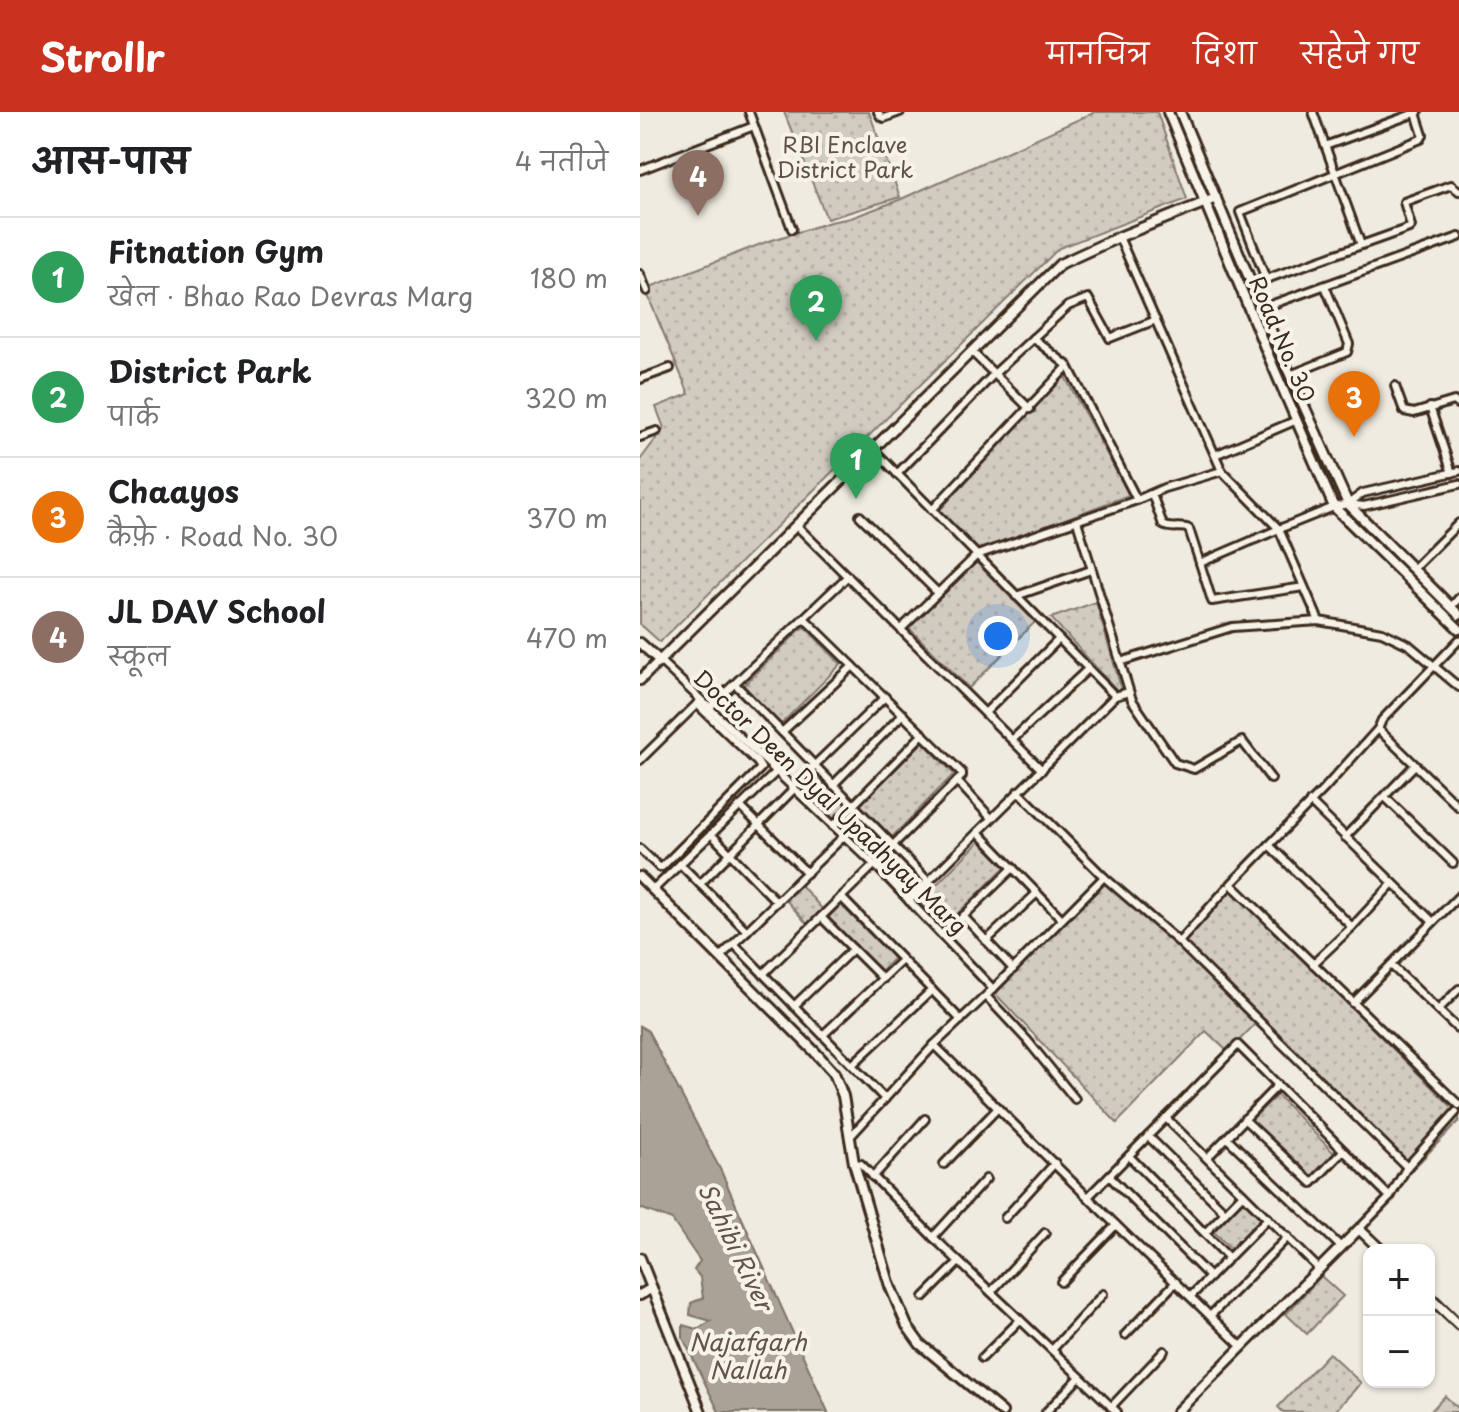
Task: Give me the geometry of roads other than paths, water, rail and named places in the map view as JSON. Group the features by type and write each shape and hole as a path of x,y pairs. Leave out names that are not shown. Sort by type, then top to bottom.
{"street":[{"path":"749,112 792,229"},
{"path":"878,112 884,118 900,112"},
{"name":"Road No. 30","path":"1168,112 1334,507 1459,629"},
{"name":"Road No. 30","path":"1180,112 1290,375 1348,504 1459,615"},
{"path":"1313,112 1361,245"},
{"path":"1386,112 1390,122"},
{"path":"1266,279 1240,212 1421,139 1423,135 1417,112 1325,146"},
{"path":"640,170 754,126"},
{"path":"1252,284 1411,227 1405,201 1451,185 1459,191"},
{"path":"640,680 1060,264 1216,198"},
{"path":"1119,237 1222,471 1279,529 1319,621"},
{"path":"1262,308 1459,237"},
{"path":"640,274 647,291"},
{"path":"1290,375 1347,352 1349,344 1325,286"},
{"path":"897,474 994,374 1068,306 1088,298 1110,338 1156,320"},
{"path":"1033,338 1068,366 1137,500"},
{"path":"972,352 1030,409"},
{"path":"932,510 1068,366"},
{"path":"640,379 670,368"},
{"path":"1395,386 1404,411 1414,413 1454,401 1459,405"},
{"path":"1348,504 1363,493 1455,472 1430,407"},
{"path":"1215,455 1297,420"},
{"path":"640,437 657,431"},
{"path":"873,449 1115,696"},
{"path":"901,629 977,555 1164,488 1222,471"},
{"path":"1200,563 1334,507 1348,504 1364,506 1459,484"},
{"path":"1152,494 1163,525 1189,529 1212,601 1304,587"},
{"path":"860,516 938,593"},
{"path":"1077,521 1132,700 1175,763 1194,769 1242,741 1271,779"},
{"path":"1413,569 1459,523"},
{"path":"797,526 1042,770"},
{"path":"1016,596 1091,570"},
{"path":"709,708 848,576"},
{"path":"1451,607 1459,598"},
{"path":"804,618 962,773 893,845"},
{"path":"1120,662 1232,627 1319,621 1382,632 1409,645 1459,687"},
{"path":"985,713 1059,639"},
{"path":"1177,1412 1390,1197 1407,1167 1457,1108 1231,884 1459,640"},
{"name":"Doctor Deen Dyal Upadhyay Marg","path":"640,643 874,865 993,989"},
{"path":"782,732 853,666"},
{"path":"1012,740 1088,669"},
{"path":"735,684 929,882"},
{"path":"909,901 1115,696 1129,692"},
{"path":"700,884 885,697"},
{"path":"640,760 699,702 761,768 662,867 640,849"},
{"path":"833,785 903,714"},
{"path":"1378,729 1459,807"},
{"path":"833,826 923,734"},
{"path":"1345,837 1415,765"},
{"path":"653,890 776,772"},
{"path":"957,781 991,818"},
{"path":"1018,791 1104,877 1179,942 1407,1167"},
{"path":"1385,797 1453,863"},
{"path":"1310,802 1433,922"},
{"path":"740,806 807,873"},
{"path":"978,832 1062,919"},
{"path":"711,834 777,902"},
{"path":"720,957 844,836"},
{"path":"1269,845 1352,927"},
{"path":"680,864 747,931"},
{"path":"763,974 874,865"},
{"path":"943,936 1013,868"},
{"path":"640,877 834,1073 843,1096 854,1163 890,1286 907,1326 920,1344 1002,1412"},
{"path":"849,1138 934,1045 1104,877"},
{"path":"1313,964 1393,883"},
{"path":"1179,942 1227,888"},
{"path":"986,941 1037,893"},
{"path":"1353,1003 1459,896"},
{"path":"841,897 961,1020"},
{"path":"963,916 1013,969"},
{"path":"821,917 883,979"},
{"path":"734,944 885,1099"},
{"path":"794,1006 853,949"},
{"path":"823,1035 902,960"},
{"path":"1391,965 1459,1030"},
{"path":"1438,1010 1459,989"},
{"path":"852,1065 932,990"},
{"path":"986,996 1075,1099"},
{"path":"934,1045 1242,1347"},
{"path":"1089,1196 1238,1045 1390,1197"},
{"path":"1207,1158 1278,1085"},
{"path":"944,1164 998,1108"},
{"path":"1166,1118 1319,1269"},
{"path":"873,1177 925,1119"},
{"path":"1244,1119 1312,1183 1343,1151"},
{"path":"1148,1136 1225,1212"},
{"path":"1227,1138 1341,1247"},
{"path":"1129,1156 1229,1258"},
{"path":"854,1163 861,1164 1114,1409 1164,1351"},
{"path":"1005,1218 1055,1163"},
{"path":"1109,1176 1210,1277"},
{"path":"933,1237 986,1179"},
{"path":"1205,1233 1243,1194"},
{"path":"1191,1296 1268,1218"},
{"path":"1061,1282 1116,1225"},
{"path":"1359,1229 1375,1244"},
{"path":"991,1292 1045,1233"},
{"path":"1210,1316 1288,1237"},
{"path":"640,1258 701,1412"},
{"path":"924,1297 959,1262"},
{"path":"1125,1335 1176,1282"},
{"path":"640,1295 652,1288"},
{"path":"1052,1350 1103,1294"},
{"path":"1435,1302 1459,1325"},
{"path":"982,1358 1020,1320"},
{"path":"1046,1412 1080,1377"}],"water":[{"name":"Najafgarh Nallah","path":"640,1026 648,1031 721,1171 828,1412 719,1412 683,1338 683,1325 697,1329 711,1321 690,1315 691,1303 703,1298 700,1277 694,1270 700,1261 672,1220 640,1208"}],"place":[{"name":"JL DAV School","path":"698,216"},
{"name":"District Park","path":"816,341"},
{"name":"Chaayos","path":"1354,437"},
{"name":"Fitnation Gym","path":"856,499"}],"park label":[{"name":"RBI Enclave District Park","path":"845,158"}],"water label":[{"name":"Sahibi River","path":"735,1247"}]}
